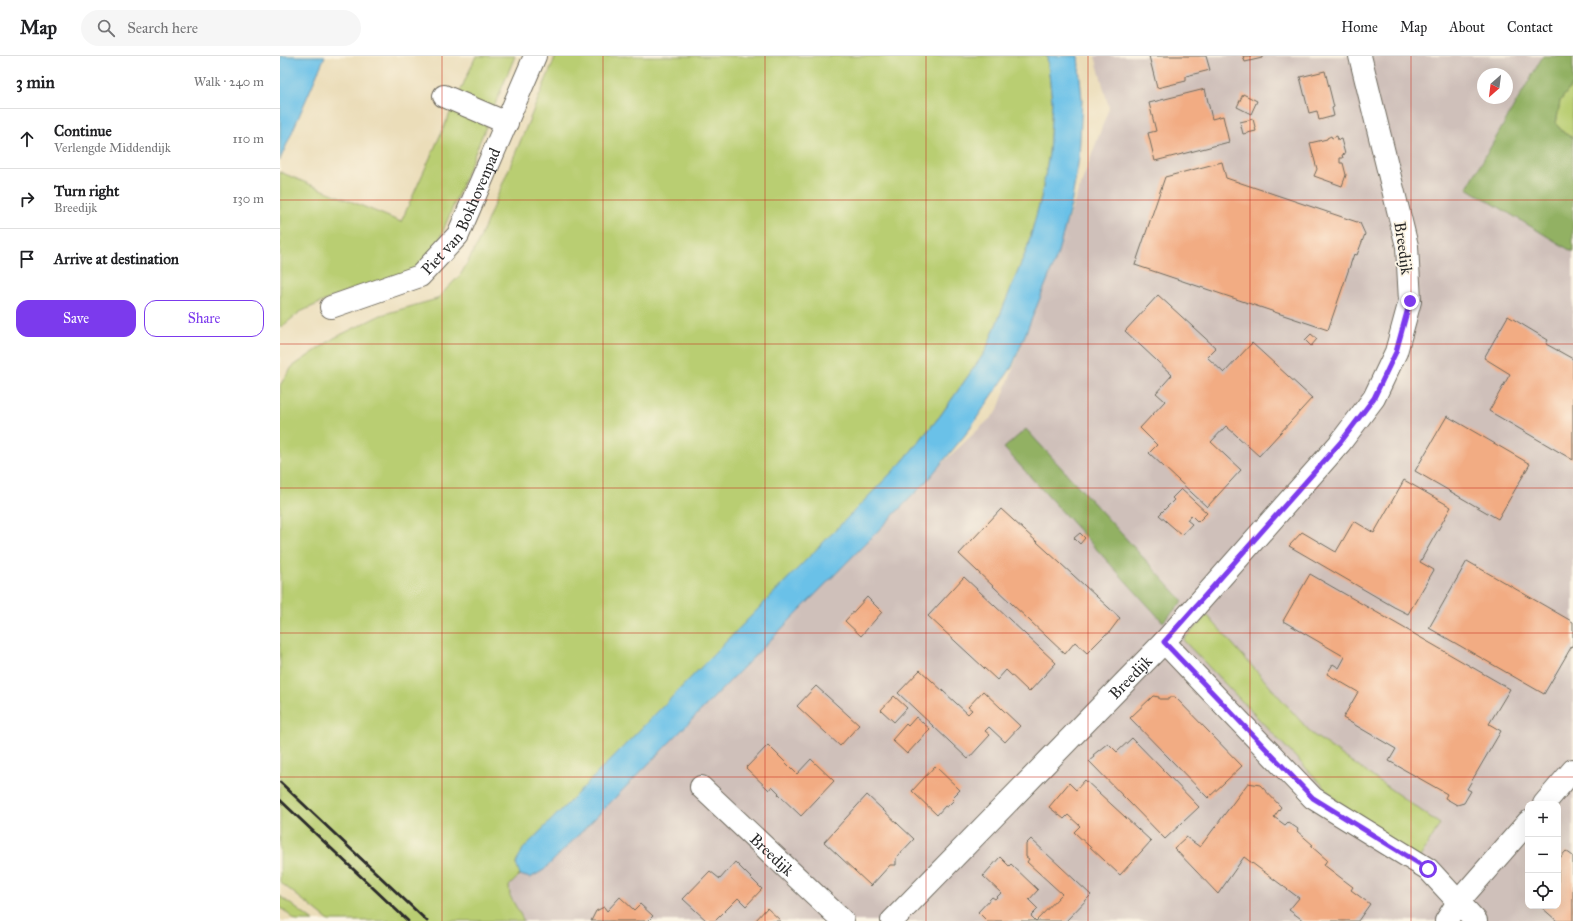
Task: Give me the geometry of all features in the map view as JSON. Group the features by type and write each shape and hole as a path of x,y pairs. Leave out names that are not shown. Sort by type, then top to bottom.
{"street":[{"name":"Piet van Bokhovenpad","path":"330,307 420,276 458,235 535,56"},
{"name":"Breedijk","path":"892,921 1164,642 1340,443 1374,398 1396,352 1410,301 1407,246 1360,56"},
{"path":"444,96 507,123"},
{"path":"1164,642 1313,798 1428,869 1476,921"},
{"path":"1547,801 1573,770"},
{"name":"Breedijk","path":"701,787 843,921"},
{"path":"1446,921 1458,902 1525,825"}],"shaded area":[{"path":"1095,56 1573,56 1573,921 465,921 458,914 997,412 1109,108"}],"green space":[{"path":"476,56 515,56 436,248 422,270 349,290 300,312 280,328 280,172 401,222"},
{"path":"556,56 1047,56 1052,101 1049,154 1041,198 1027,249 985,352 940,416 902,462 516,863 520,875 509,886 510,896 524,921 329,921 280,882 280,385 292,367 334,338 381,315 437,299 461,274 477,245"},
{"path":"1543,56 1573,56 1573,84 1560,101 1556,124 1564,133 1573,138 1573,252 1467,188"},
{"path":"1573,84 1573,138 1564,133 1556,124 1560,101"},
{"path":"1026,429 1183,601 1163,622 1004,448"},
{"path":"1207,615 1312,734 1440,824 1416,864 1351,815 1183,640"},
{"path":"280,896 313,921 296,921 280,907"}],"water":[{"path":"280,56 325,56 280,160"},
{"path":"1047,56 1078,56 1082,100 1079,158 1071,205 1056,259 1012,367 965,435 925,483 544,870 530,878 520,875 516,863 523,849 902,462 940,416 985,352 1027,249 1041,198 1049,154 1052,101"}],"building":[{"path":"1149,56 1206,56 1210,70 1186,76 1186,81 1157,88"},
{"path":"1243,56 1262,56 1262,58 1245,62"},
{"path":"1325,71 1334,107 1332,108 1334,116 1319,120 1317,111 1309,113 1300,77"},
{"path":"1205,89 1212,119 1223,116 1229,142 1155,161 1148,133 1156,131 1149,103"},
{"path":"1243,94 1257,101 1251,114 1237,107"},
{"path":"1253,119 1256,131 1243,134 1240,122"},
{"path":"1331,136 1332,138 1337,136 1338,140 1341,139 1345,154 1342,155 1343,158 1340,158 1340,163 1343,163 1346,175 1342,186 1314,176 1317,169 1310,143 1327,139"},
{"path":"1222,162 1226,178 1360,223 1365,234 1357,255 1354,254 1328,330 1135,265 1165,177"},
{"path":"1158,295 1216,348 1207,357 1224,373 1252,343 1312,398 1259,456 1226,426 1211,442 1241,470 1207,507 1149,453 1157,445 1140,428 1165,401 1156,393 1172,375 1125,331"},
{"path":"1508,316 1548,340 1546,344 1573,359 1573,460 1489,411 1510,374 1484,358"},
{"path":"1311,334 1317,339 1311,346 1305,340"},
{"path":"1447,416 1530,464 1498,519 1415,471"},
{"path":"1404,480 1451,507 1420,562 1434,570 1408,614 1289,546 1302,532 1336,552 1354,521 1374,533"},
{"path":"1181,489 1207,513 1198,522 1191,515 1187,520 1192,524 1182,535 1159,515 1174,500 1172,498"},
{"path":"1001,509 1120,618 1108,634 1106,634 1087,653 1075,642 1065,654 959,554"},
{"path":"1080,533 1085,538 1080,544 1074,538"},
{"path":"1467,561 1573,622 1573,644 1544,694 1429,628"},
{"path":"1310,574 1510,689 1489,724 1501,731 1467,789 1471,791 1464,803 1457,805 1445,798 1447,794 1389,761 1396,749 1343,718 1358,692 1327,674 1333,664 1339,668 1345,657 1283,621"},
{"path":"964,577 1056,663 1029,692 1006,670 997,680 928,616"},
{"path":"867,597 882,612 861,636 845,621"},
{"path":"920,670 968,714 972,710 968,707 983,691 1020,726 1005,742 989,727 985,731 990,735 968,759 898,693"},
{"path":"816,686 859,725 840,746 797,706"},
{"path":"894,696 907,708 894,722 881,710"},
{"path":"1153,696 1159,697 1159,699 1169,699 1169,697 1175,697 1242,766 1208,798 1130,718"},
{"path":"916,717 930,729 907,754 892,740 906,724 908,726"},
{"path":"1132,738 1199,807 1165,839 1089,761 1094,757 1093,755 1108,743 1117,752"},
{"path":"768,745 797,774 811,759 834,781 801,816 778,794 779,793 772,786 769,790 746,768"},
{"path":"935,766 960,790 952,798 954,800 947,807 945,806 937,815 912,791"},
{"path":"1085,780 1151,841 1120,875 1074,832 1080,826 1068,815 1064,819 1049,807 1069,783 1076,790"},
{"path":"1248,783 1260,785 1281,807 1274,817 1285,825 1288,822 1298,829 1297,831 1313,845 1311,846 1327,860 1324,865 1353,887 1351,890 1370,904 1358,921 1304,921 1289,910 1299,898 1244,857 1218,894 1174,848 1186,837 1200,847"},
{"path":"867,795 914,839 896,858 896,865 890,865 871,886 824,842"},
{"path":"1031,839 1091,895 1066,921 1036,921 1062,894 1027,862 1029,859 1026,857 1026,844"},
{"path":"1566,851 1573,856 1573,921 1557,921 1543,909 1561,909 1561,857"},
{"path":"1000,857 1009,866 1011,864 1038,890 1029,900 1038,909 1031,916 1036,921 987,921 978,912 992,897 995,899 1001,893 983,876"},
{"path":"735,862 762,889 746,906 738,898 715,921 707,921 683,899 710,871 720,879"},
{"path":"620,897 634,910 640,904 653,916 648,921 591,921 596,911 604,907 607,911"},
{"path":"767,908 781,921 755,921"}],"railway":[{"path":"280,782 427,921"},
{"path":"280,800 408,921"}],"route":[{"path":"1410,301 1396,352 1374,398 1340,443 1164,642 1313,798 1428,869"}]}
